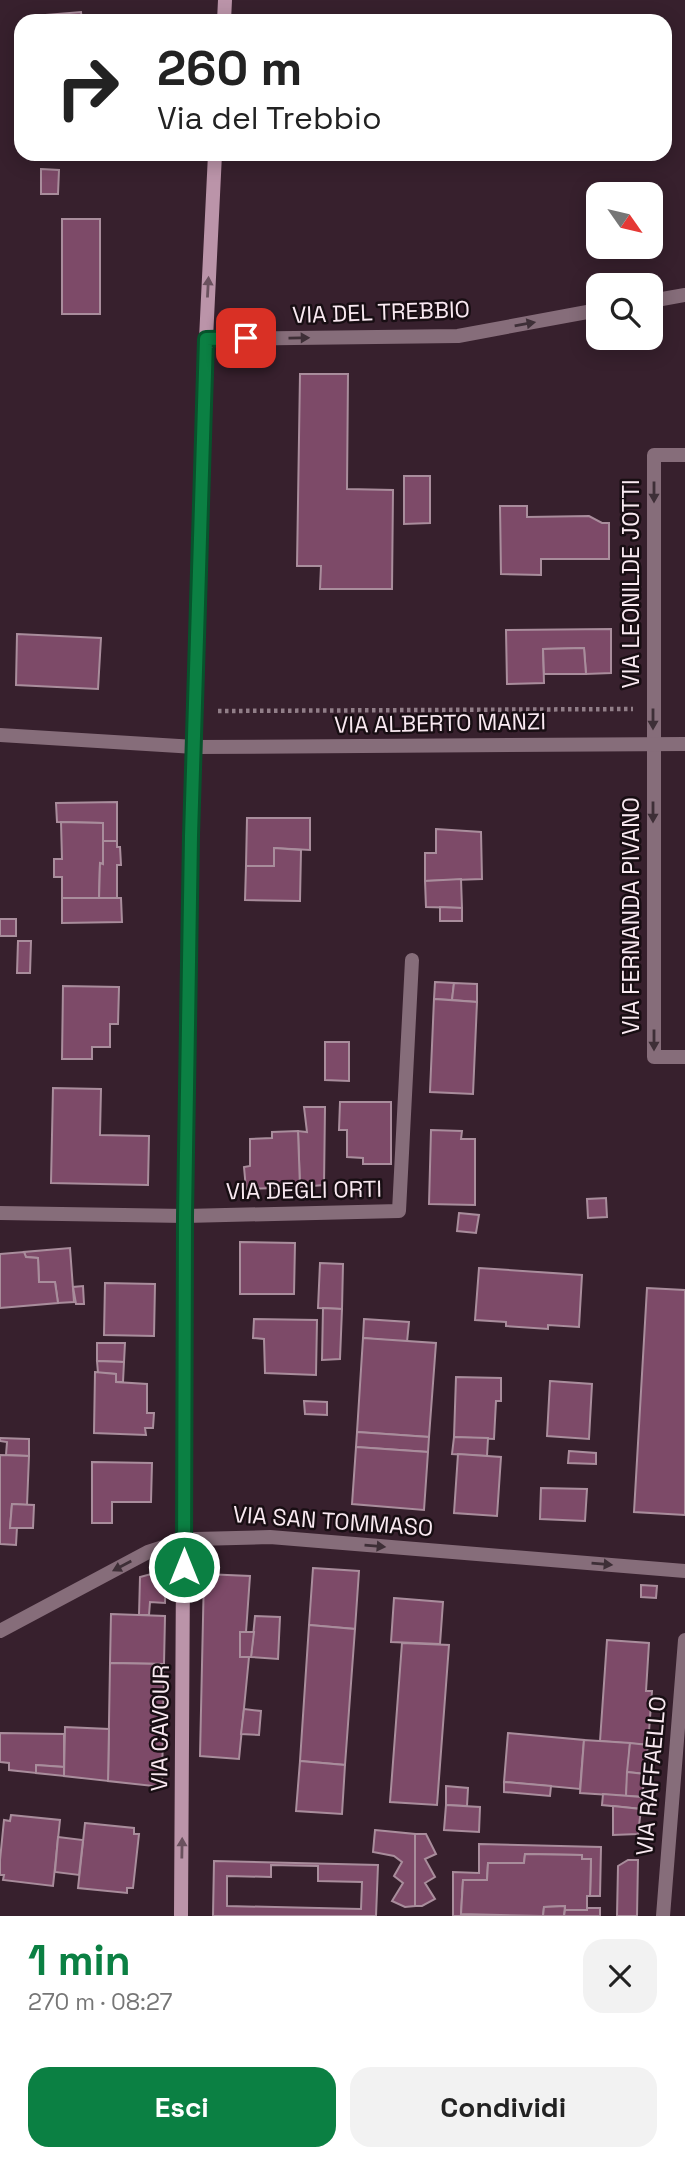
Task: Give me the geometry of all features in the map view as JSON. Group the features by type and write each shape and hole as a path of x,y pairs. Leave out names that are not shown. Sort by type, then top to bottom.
{"main road":[{"name":"VIA CAVOUR","path":"181,1916 185,1216 191,823 206,339 215,161"}],"street":[{"path":"663,299 685,295"},
{"name":"VIA DEL TREBBIO","path":"206,339 458,336 586,312"},
{"name":"VIA LEONILDE JOTTI","path":"653,744 654,455 685,455"},
{"name":"VIA ALBERTO MANZI","path":"0,735 195,747 685,744"},
{"name":"VIA FERNANDA PIVANO","path":"653,744 654,1058 685,1057"},
{"name":"VIA DEGLI ORTI","path":"0,1213 185,1216 399,1211 412,960"},
{"name":"VIA SAN TOMMASO","path":"0,1631 148,1552 185,1540 270,1537 685,1571"},
{"name":"VIA RAFFAELLO","path":"663,1916 685,1640"}],"path":[{"path":"211,712 653,709"}],"building":[{"path":"41,169 59,170 58,194 41,194"},
{"path":"62,219 100,219 100,314 62,314"},
{"path":"300,374 348,374 347,489 393,490 392,589 320,589 321,566 297,566"},
{"path":"404,476 430,476 430,523 404,524"},
{"path":"500,506 527,506 527,517 589,516 602,523 609,523 609,559 541,559 541,575 501,574"},
{"path":"611,629 611,673 586,674 584,648 543,649 544,683 507,684 506,630"},
{"path":"17,634 101,638 98,689 16,685"},
{"path":"584,648 586,674 544,674 543,649"},
{"path":"117,802 117,841 103,841 103,823 57,822 56,803"},
{"path":"247,818 310,818 310,850 274,848 274,866 246,866"},
{"path":"61,822 103,823 103,864 100,863 99,899 62,898 62,877 54,877 54,859 62,859"},
{"path":"436,829 481,832 482,879 425,881 425,853 436,853"},
{"path":"103,841 117,841 117,847 120,847 117,899 99,899"},
{"path":"274,848 301,850 300,901 245,900 246,866 274,866"},
{"path":"461,879 462,908 426,907 425,881"},
{"path":"62,898 121,898 122,922 62,923"},
{"path":"440,907 462,908 462,921 440,921"},
{"path":"0,919 16,919 16,936 0,936"},
{"path":"18,941 31,941 30,973 17,973"},
{"path":"435,982 454,983 452,1000 434,999"},
{"path":"454,983 477,984 477,1002 452,1000"},
{"path":"63,986 119,987 118,1024 110,1024 110,1047 92,1047 92,1059 62,1059"},
{"path":"434,999 477,1002 473,1094 430,1092"},
{"path":"325,1042 349,1042 349,1081 325,1080"},
{"path":"53,1088 101,1089 100,1135 149,1136 148,1185 51,1183"},
{"path":"340,1102 391,1102 391,1164 363,1164 363,1158 347,1157 347,1130 339,1130"},
{"path":"304,1107 325,1107 324,1185 300,1187 298,1131 307,1132"},
{"path":"431,1130 462,1131 461,1139 475,1139 475,1205 429,1204"},
{"path":"298,1131 300,1187 246,1189 244,1167 250,1166 250,1139 272,1138 272,1132"},
{"path":"606,1198 607,1217 588,1218 587,1199"},
{"path":"459,1213 479,1215 476,1233 457,1231"},
{"path":"240,1242 295,1243 294,1294 240,1294"},
{"path":"70,1248 74,1302 58,1303 55,1282 39,1282 38,1258 26,1257 24,1252"},
{"path":"24,1252 26,1257 38,1258 39,1282 55,1282 58,1303 0,1308 0,1254"},
{"path":"320,1263 343,1264 342,1309 318,1308"},
{"path":"479,1268 582,1275 579,1327 548,1325 548,1329 506,1326 506,1322 475,1320"},
{"path":"105,1283 155,1284 154,1336 104,1335"},
{"path":"83,1286 84,1304 76,1304 73,1287"},
{"path":"647,1288 685,1290 685,1515 634,1512"},
{"path":"323,1308 342,1309 340,1359 322,1360"},
{"path":"254,1319 317,1320 316,1375 265,1373 264,1339 253,1338"},
{"path":"364,1319 409,1322 407,1342 363,1338"},
{"path":"363,1338 436,1343 429,1437 357,1432"},
{"path":"97,1343 125,1343 124,1362 97,1361"},
{"path":"97,1361 124,1362 123,1382 116,1382 116,1374 98,1373"},
{"path":"95,1372 116,1374 116,1382 147,1384 147,1413 154,1413 153,1428 145,1428 146,1435 94,1433"},
{"path":"456,1377 501,1378 501,1401 496,1401 494,1439 454,1437"},
{"path":"550,1381 592,1384 589,1439 547,1436"},
{"path":"304,1401 327,1402 327,1415 305,1414"},
{"path":"357,1432 429,1437 428,1452 356,1447"},
{"path":"454,1437 488,1438 487,1456 452,1454"},
{"path":"0,1438 29,1439 29,1456 6,1455 7,1442 0,1441"},
{"path":"356,1447 428,1452 424,1510 352,1504"},
{"path":"569,1451 596,1453 596,1464 568,1463"},
{"path":"458,1454 501,1457 497,1516 454,1513"},
{"path":"0,1455 29,1456 27,1505 12,1504 10,1528 17,1527 16,1545 0,1544"},
{"path":"92,1462 152,1463 151,1502 112,1502 112,1523 92,1523"},
{"path":"541,1488 587,1489 585,1521 540,1519"},
{"path":"12,1504 34,1505 33,1528 10,1528"},
{"path":"313,1568 359,1571 355,1629 309,1625"},
{"path":"166,1570 165,1603 150,1602 149,1615 139,1615 140,1577"},
{"path":"204,1574 250,1576 246,1632 240,1632 240,1657 249,1657 239,1759 200,1756"},
{"path":"641,1585 657,1586 656,1598 641,1597"},
{"path":"394,1598 443,1602 440,1644 391,1642"},
{"path":"111,1614 165,1616 164,1664 110,1663"},
{"path":"255,1616 280,1617 278,1659 251,1657"},
{"path":"309,1625 355,1629 345,1765 300,1761"},
{"path":"240,1632 254,1632 251,1657 240,1657"},
{"path":"607,1640 649,1643 646,1691 652,1691 648,1745 600,1741"},
{"path":"402,1643 449,1645 437,1805 390,1802"},
{"path":"110,1663 164,1664 162,1787 108,1781"},
{"path":"244,1709 261,1711 259,1735 241,1734"},
{"path":"65,1727 109,1729 108,1781 64,1776"},
{"path":"0,1733 64,1734 64,1767 36,1765 36,1773 9,1770 9,1763 0,1762"},
{"path":"508,1733 584,1740 580,1789 504,1782"},
{"path":"584,1740 630,1743 626,1796 580,1793"},
{"path":"630,1743 648,1745 645,1774 627,1772"},
{"path":"300,1761 345,1765 342,1814 296,1811"},
{"path":"36,1765 64,1767 64,1776 36,1773"},
{"path":"627,1772 645,1774 642,1797 626,1796"},
{"path":"504,1782 551,1786 550,1796 504,1792"},
{"path":"446,1786 468,1788 467,1806 446,1805"},
{"path":"603,1794 642,1797 641,1809 602,1805"},
{"path":"446,1805 480,1807 479,1832 444,1830"},
{"path":"613,1806 641,1809 638,1834 613,1835"},
{"path":"11,1815 60,1820 53,1886 3,1880 4,1875 0,1875 4,1820 10,1821"},
{"path":"85,1823 134,1828 134,1834 139,1834 133,1888 127,1888 127,1893 78,1888"},
{"path":"375,1830 415,1834 415,1906 405,1907 392,1901 403,1883 394,1876 402,1862 394,1856 373,1852"},
{"path":"415,1834 426,1834 436,1854 425,1859 435,1877 425,1883 435,1899 422,1906 415,1906"},
{"path":"58,1837 83,1840 79,1875 55,1872"},
{"path":"479,1844 601,1847 600,1896 590,1896 591,1859 582,1859 582,1855 525,1854 524,1863 488,1863 487,1880 463,1880 461,1914 523,1916 453,1916 453,1872 479,1873"},
{"path":"525,1854 582,1855 582,1859 591,1859 587,1910 565,1910 565,1906 544,1907 543,1916 461,1914 463,1880 487,1880 488,1863 524,1863"},
{"path":"628,1860 638,1860 637,1916 617,1916 618,1866"},
{"path":"214,1861 378,1865 376,1916 213,1916","holes":["271,1865 318,1866 318,1881 362,1882 361,1909 227,1906 227,1876 271,1877"]},
{"path":"565,1906 564,1916 543,1916 544,1907"},
{"path":"600,1908 600,1916 564,1916 565,1910"}],"route":[{"path":"184,1567 185,1216 191,809 206,339 246,338"}]}
